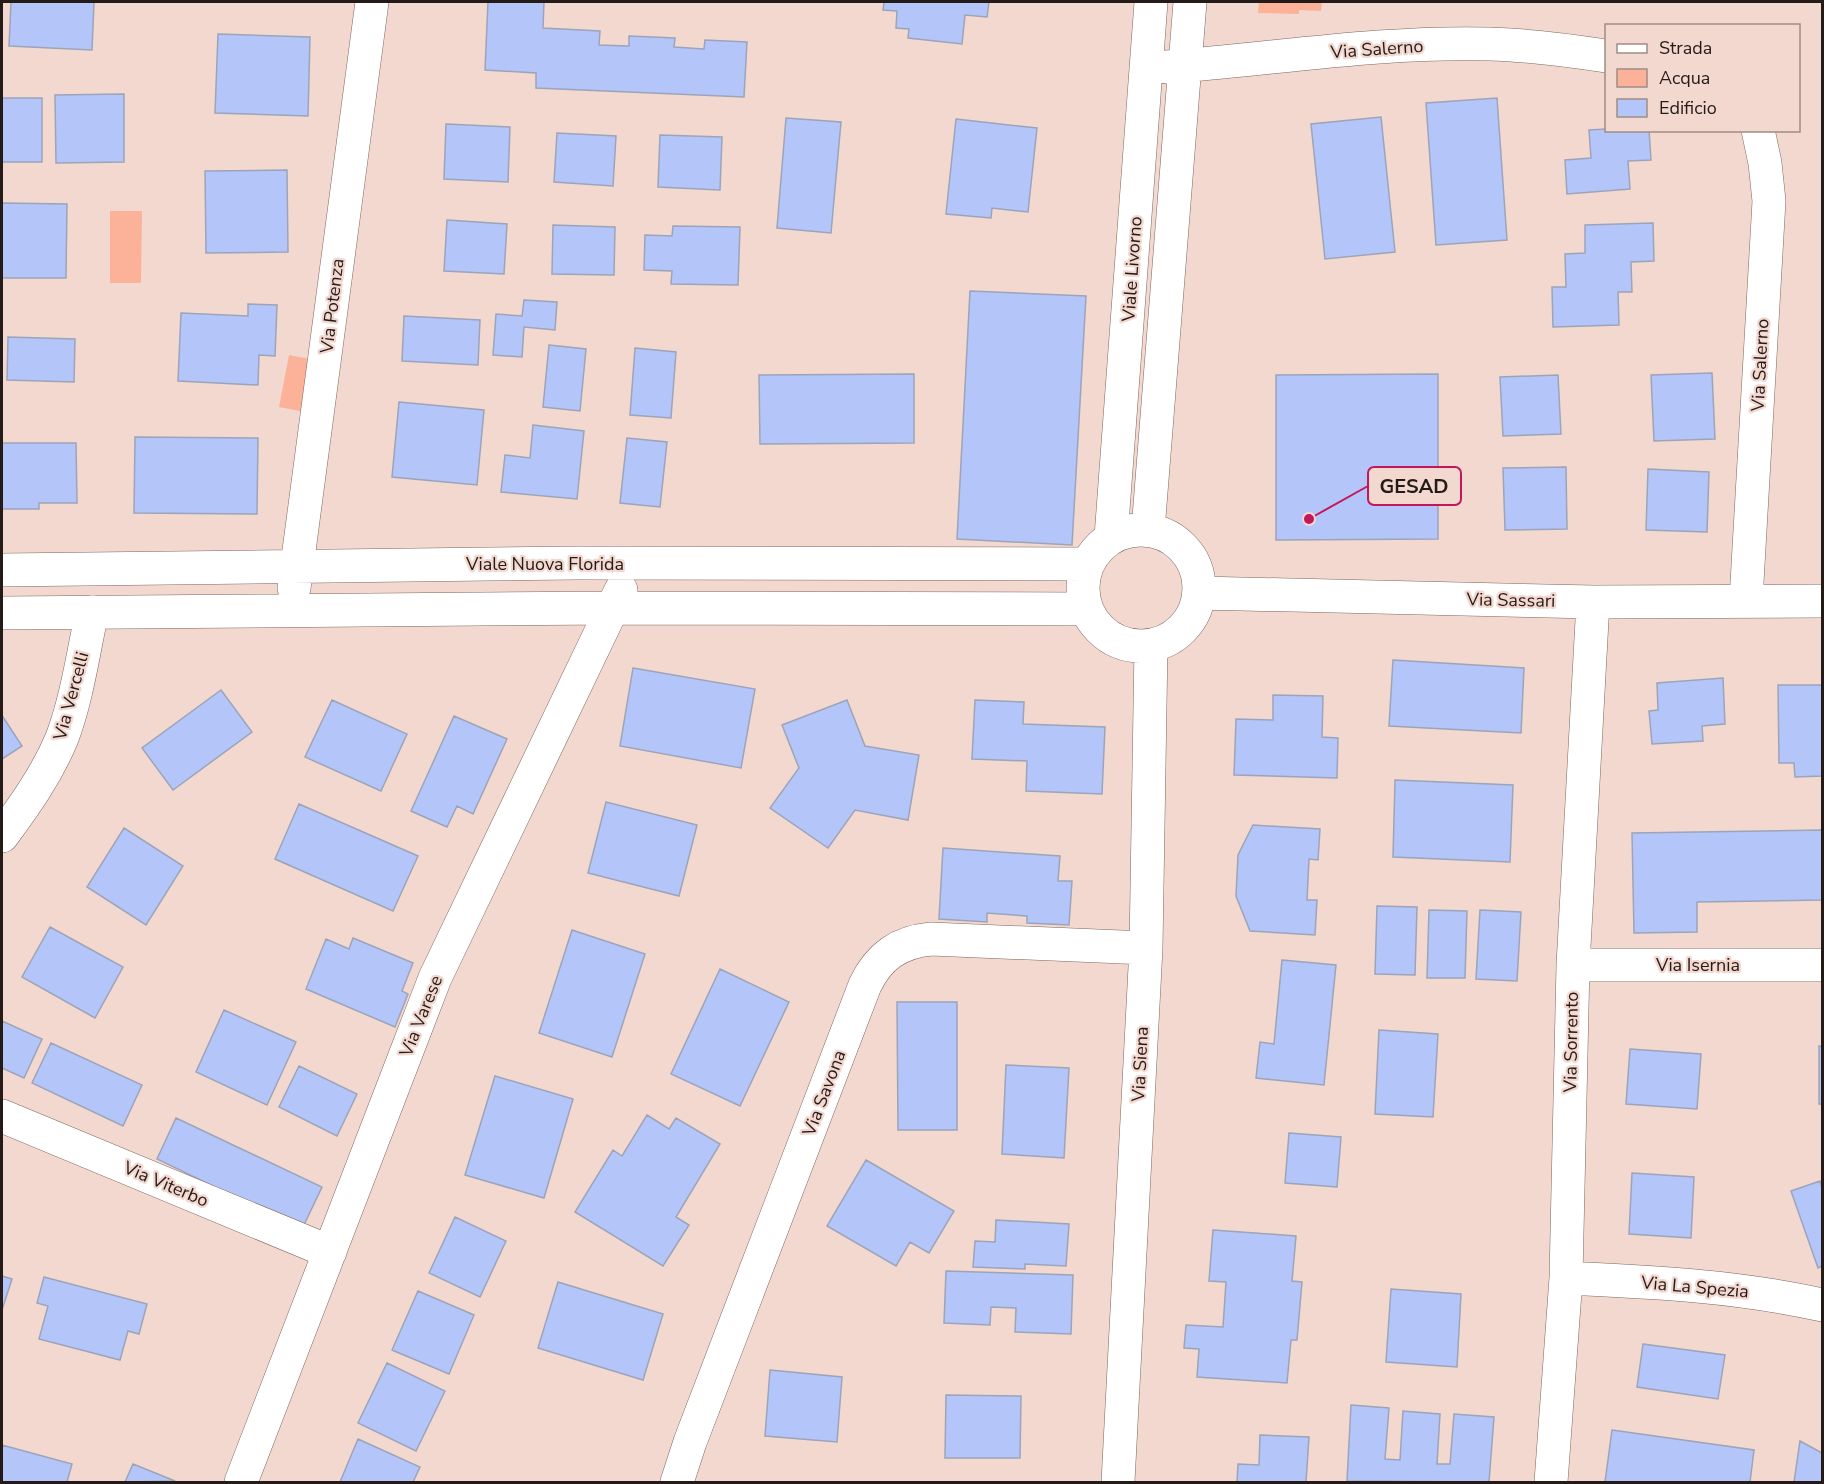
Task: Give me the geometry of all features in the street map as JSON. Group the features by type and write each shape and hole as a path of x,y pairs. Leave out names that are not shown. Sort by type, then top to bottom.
{"street":[{"name":"Via Potenza","path":"291,610 372,2"},
{"name":"Viale Livorno","path":"1111,537 1151,2"},
{"name":"Viale Livorno","path":"1148,530 1190,2"},
{"name":"Via Salerno","path":"1147,69 1446,44 1522,46 1605,56"},
{"name":"Via Salerno","path":"1746,600 1769,201 1765,163 1758,132"},
{"path":"1129,530 1148,530 1166,534 1181,544 1192,558 1199,575 1200,593 1195,612 1184,628 1169,639 1151,646 1131,645 1112,639 1096,626 1086,609 1083,578 1097,549 1111,537 1129,530"},
{"name":"Viale Nuova Florida","path":"2,570 632,563 1088,564"},
{"name":"Via Varese","path":"241,1482 435,978 613,608 632,563"},
{"name":"Via Sassari","path":"1200,593 1593,602 1822,601"},
{"name":"Via Sorrento","path":"1551,1482 1566,1278 1573,965 1593,602"},
{"path":"2,613 613,608 1086,609"},
{"name":"Via Vercelli","path":"2,836 40,781 61,741 73,701 92,612"},
{"name":"Via Siena","path":"1118,1482 1146,948 1151,646"},
{"name":"Via Savona","path":"677,1482 690,1442 861,996 877,965 896,948 907,943 931,939 1146,948"},
{"name":"Via Isernia","path":"1573,965 1822,965"},
{"name":"Via Viterbo","path":"2,1116 330,1252"},
{"name":"Via La Spezia","path":"1566,1278 1702,1285 1822,1305"}],"water":[{"path":"1259,2 1322,2 1321,11 1299,10 1299,14 1258,13"},
{"path":"110,211 142,211 141,283 110,283"},
{"path":"289,355 320,361 310,413 279,407"}],"building":[{"path":"11,2 94,2 92,50 9,46"},
{"path":"488,2 544,2 543,28 600,31 599,45 629,46 629,36 675,38 674,47 704,49 705,40 747,42 744,97 536,88 536,73 485,70"},
{"path":"884,2 989,2 987,17 965,15 962,44 908,38 909,29 896,28 897,11 883,10"},
{"path":"218,34 310,37 308,116 215,113"},
{"path":"124,94 124,162 56,163 55,95"},
{"path":"2,98 42,98 42,162 2,162"},
{"path":"1497,98 1507,240 1436,245 1426,103"},
{"path":"1381,117 1395,252 1325,259 1311,124"},
{"path":"786,118 841,122 831,233 777,228"},
{"path":"956,119 1037,128 1028,212 992,208 991,218 946,214"},
{"path":"446,124 510,127 508,182 444,179"},
{"path":"1589,130 1649,132 1651,160 1628,161 1630,189 1567,194 1565,160 1591,158"},
{"path":"557,133 616,136 613,186 554,182"},
{"path":"660,135 722,137 720,190 658,187"},
{"path":"287,170 288,252 206,253 205,171"},
{"path":"2,203 67,204 66,278 2,278"},
{"path":"447,220 507,224 504,274 444,271"},
{"path":"1653,223 1654,261 1631,262 1632,292 1618,292 1619,325 1553,327 1552,287 1566,287 1565,254 1585,253 1585,225"},
{"path":"553,225 615,227 614,275 552,274"},
{"path":"673,226 740,227 738,285 671,284 672,271 644,270 645,235 672,236"},
{"path":"970,291 1086,296 1072,545 957,539"},
{"path":"524,300 557,302 555,330 524,327 522,357 493,355 496,314 522,316"},
{"path":"248,304 277,305 275,356 259,355 258,385 178,381 181,313 248,316"},
{"path":"404,316 480,320 478,365 402,361"},
{"path":"8,337 75,339 74,382 7,380"},
{"path":"549,345 586,349 580,411 543,407"},
{"path":"635,348 676,352 671,418 630,415"},
{"path":"1712,373 1715,439 1654,441 1651,375"},
{"path":"914,374 914,443 760,444 759,375"},
{"path":"1438,374 1438,539 1276,540 1276,375"},
{"path":"1558,375 1561,434 1503,436 1500,377"},
{"path":"399,402 484,410 477,485 392,477"},
{"path":"533,425 584,431 577,499 501,492 505,455 530,458"},
{"path":"135,437 258,438 257,514 134,513"},
{"path":"627,438 667,442 660,507 620,503"},
{"path":"2,443 76,443 77,503 39,503 39,509 2,509"},
{"path":"1566,467 1567,529 1505,530 1503,468"},
{"path":"1648,469 1709,472 1707,532 1646,530"},
{"path":"1393,660 1524,668 1521,733 1389,726"},
{"path":"633,668 755,689 741,768 620,746"},
{"path":"1723,678 1725,724 1702,726 1703,741 1652,744 1649,711 1658,710 1657,683"},
{"path":"1778,685 1822,685 1822,776 1795,777 1794,763 1779,763"},
{"path":"221,690 252,732 173,790 142,748"},
{"path":"1273,695 1323,696 1322,737 1338,738 1337,778 1234,775 1236,719 1273,720"},
{"path":"332,700 407,734 381,791 305,757"},
{"path":"847,700 865,746 919,755 908,820 855,810 828,848 770,808 799,768 782,725"},
{"path":"975,700 1024,702 1023,724 1105,727 1102,794 1026,791 1027,761 972,759"},
{"path":"454,716 507,739 473,814 457,806 447,827 411,811"},
{"path":"2,718 22,746 2,759"},
{"path":"1395,780 1513,785 1510,862 1393,857"},
{"path":"606,802 697,825 679,896 588,873"},
{"path":"299,804 418,856 393,911 275,859"},
{"path":"1253,825 1320,829 1318,860 1309,859 1307,900 1317,900 1315,935 1250,931 1236,896 1238,855"},
{"path":"124,828 183,866 146,925 87,887"},
{"path":"1822,830 1822,900 1697,902 1697,932 1634,933 1632,833"},
{"path":"943,848 1060,856 1058,881 1072,881 1069,925 1027,923 1027,916 987,913 987,922 939,919"},
{"path":"1377,906 1417,907 1415,975 1375,974"},
{"path":"1429,910 1467,911 1465,978 1427,978"},
{"path":"1480,910 1521,912 1517,981 1476,979"},
{"path":"50,927 123,967 95,1018 22,977"},
{"path":"572,930 645,954 612,1057 539,1033"},
{"path":"353,938 413,963 402,991 408,994 395,1027 306,989 326,939 349,949"},
{"path":"1282,960 1336,965 1324,1085 1256,1078 1260,1042 1274,1044"},
{"path":"720,969 789,1002 740,1106 671,1074"},
{"path":"897,1002 957,1002 957,1130 898,1130"},
{"path":"224,1010 296,1042 267,1105 196,1072"},
{"path":"2,1021 42,1039 24,1078 2,1068"},
{"path":"1379,1030 1438,1034 1433,1117 1375,1114"},
{"path":"51,1043 142,1085 123,1126 32,1083"},
{"path":"1819,1046 1822,1046 1822,1104 1819,1104"},
{"path":"1630,1049 1701,1054 1697,1109 1626,1104"},
{"path":"1006,1065 1069,1068 1064,1158 1002,1154"},
{"path":"299,1066 357,1094 337,1136 279,1107"},
{"path":"495,1076 573,1099 544,1198 465,1175"},
{"path":"647,1115 669,1129 676,1118 720,1144 676,1217 689,1225 663,1266 575,1212 613,1150 622,1156"},
{"path":"176,1118 322,1187 302,1229 157,1159"},
{"path":"1289,1133 1341,1137 1337,1187 1285,1183"},
{"path":"866,1160 954,1211 929,1253 910,1242 896,1266 827,1226"},
{"path":"1632,1173 1694,1177 1691,1238 1629,1234"},
{"path":"1820,1181 1822,1188 1822,1266 1818,1268 1791,1191"},
{"path":"455,1217 506,1241 480,1297 429,1273"},
{"path":"996,1220 1069,1224 1066,1266 1025,1264 1025,1269 973,1267 975,1241 995,1242"},
{"path":"1213,1230 1296,1236 1292,1281 1302,1282 1297,1340 1291,1340 1287,1383 1197,1377 1199,1349 1184,1348 1186,1325 1223,1327 1226,1282 1209,1281"},
{"path":"946,1271 1073,1275 1071,1334 1015,1332 1016,1308 991,1307 990,1325 944,1323"},
{"path":"2,1276 12,1279 2,1310"},
{"path":"44,1277 147,1304 139,1334 128,1331 120,1360 39,1339 48,1306 37,1303"},
{"path":"558,1282 663,1314 643,1380 538,1348"},
{"path":"1391,1289 1461,1294 1457,1367 1386,1362"},
{"path":"418,1291 474,1315 449,1374 392,1350"},
{"path":"1643,1344 1725,1355 1718,1399 1637,1387"},
{"path":"387,1363 445,1391 416,1451 358,1423"},
{"path":"770,1370 842,1377 837,1442 765,1436"},
{"path":"946,1395 1021,1396 1020,1458 945,1458"},
{"path":"1351,1405 1389,1408 1385,1459 1400,1460 1403,1411 1440,1414 1437,1464 1450,1464 1454,1414 1494,1417 1489,1482 1347,1481"},
{"path":"1612,1430 1754,1450 1750,1482 1605,1482"},
{"path":"1260,1435 1309,1437 1306,1482 1237,1482 1238,1464 1259,1465"},
{"path":"358,1439 420,1467 413,1482 340,1482"},
{"path":"1800,1441 1822,1453 1822,1482 1794,1482"},
{"path":"2,1445 72,1464 67,1482 2,1482"},
{"path":"133,1464 175,1481 125,1482"}],"place":[{"name":"GESAD","path":"1309,519"}]}
